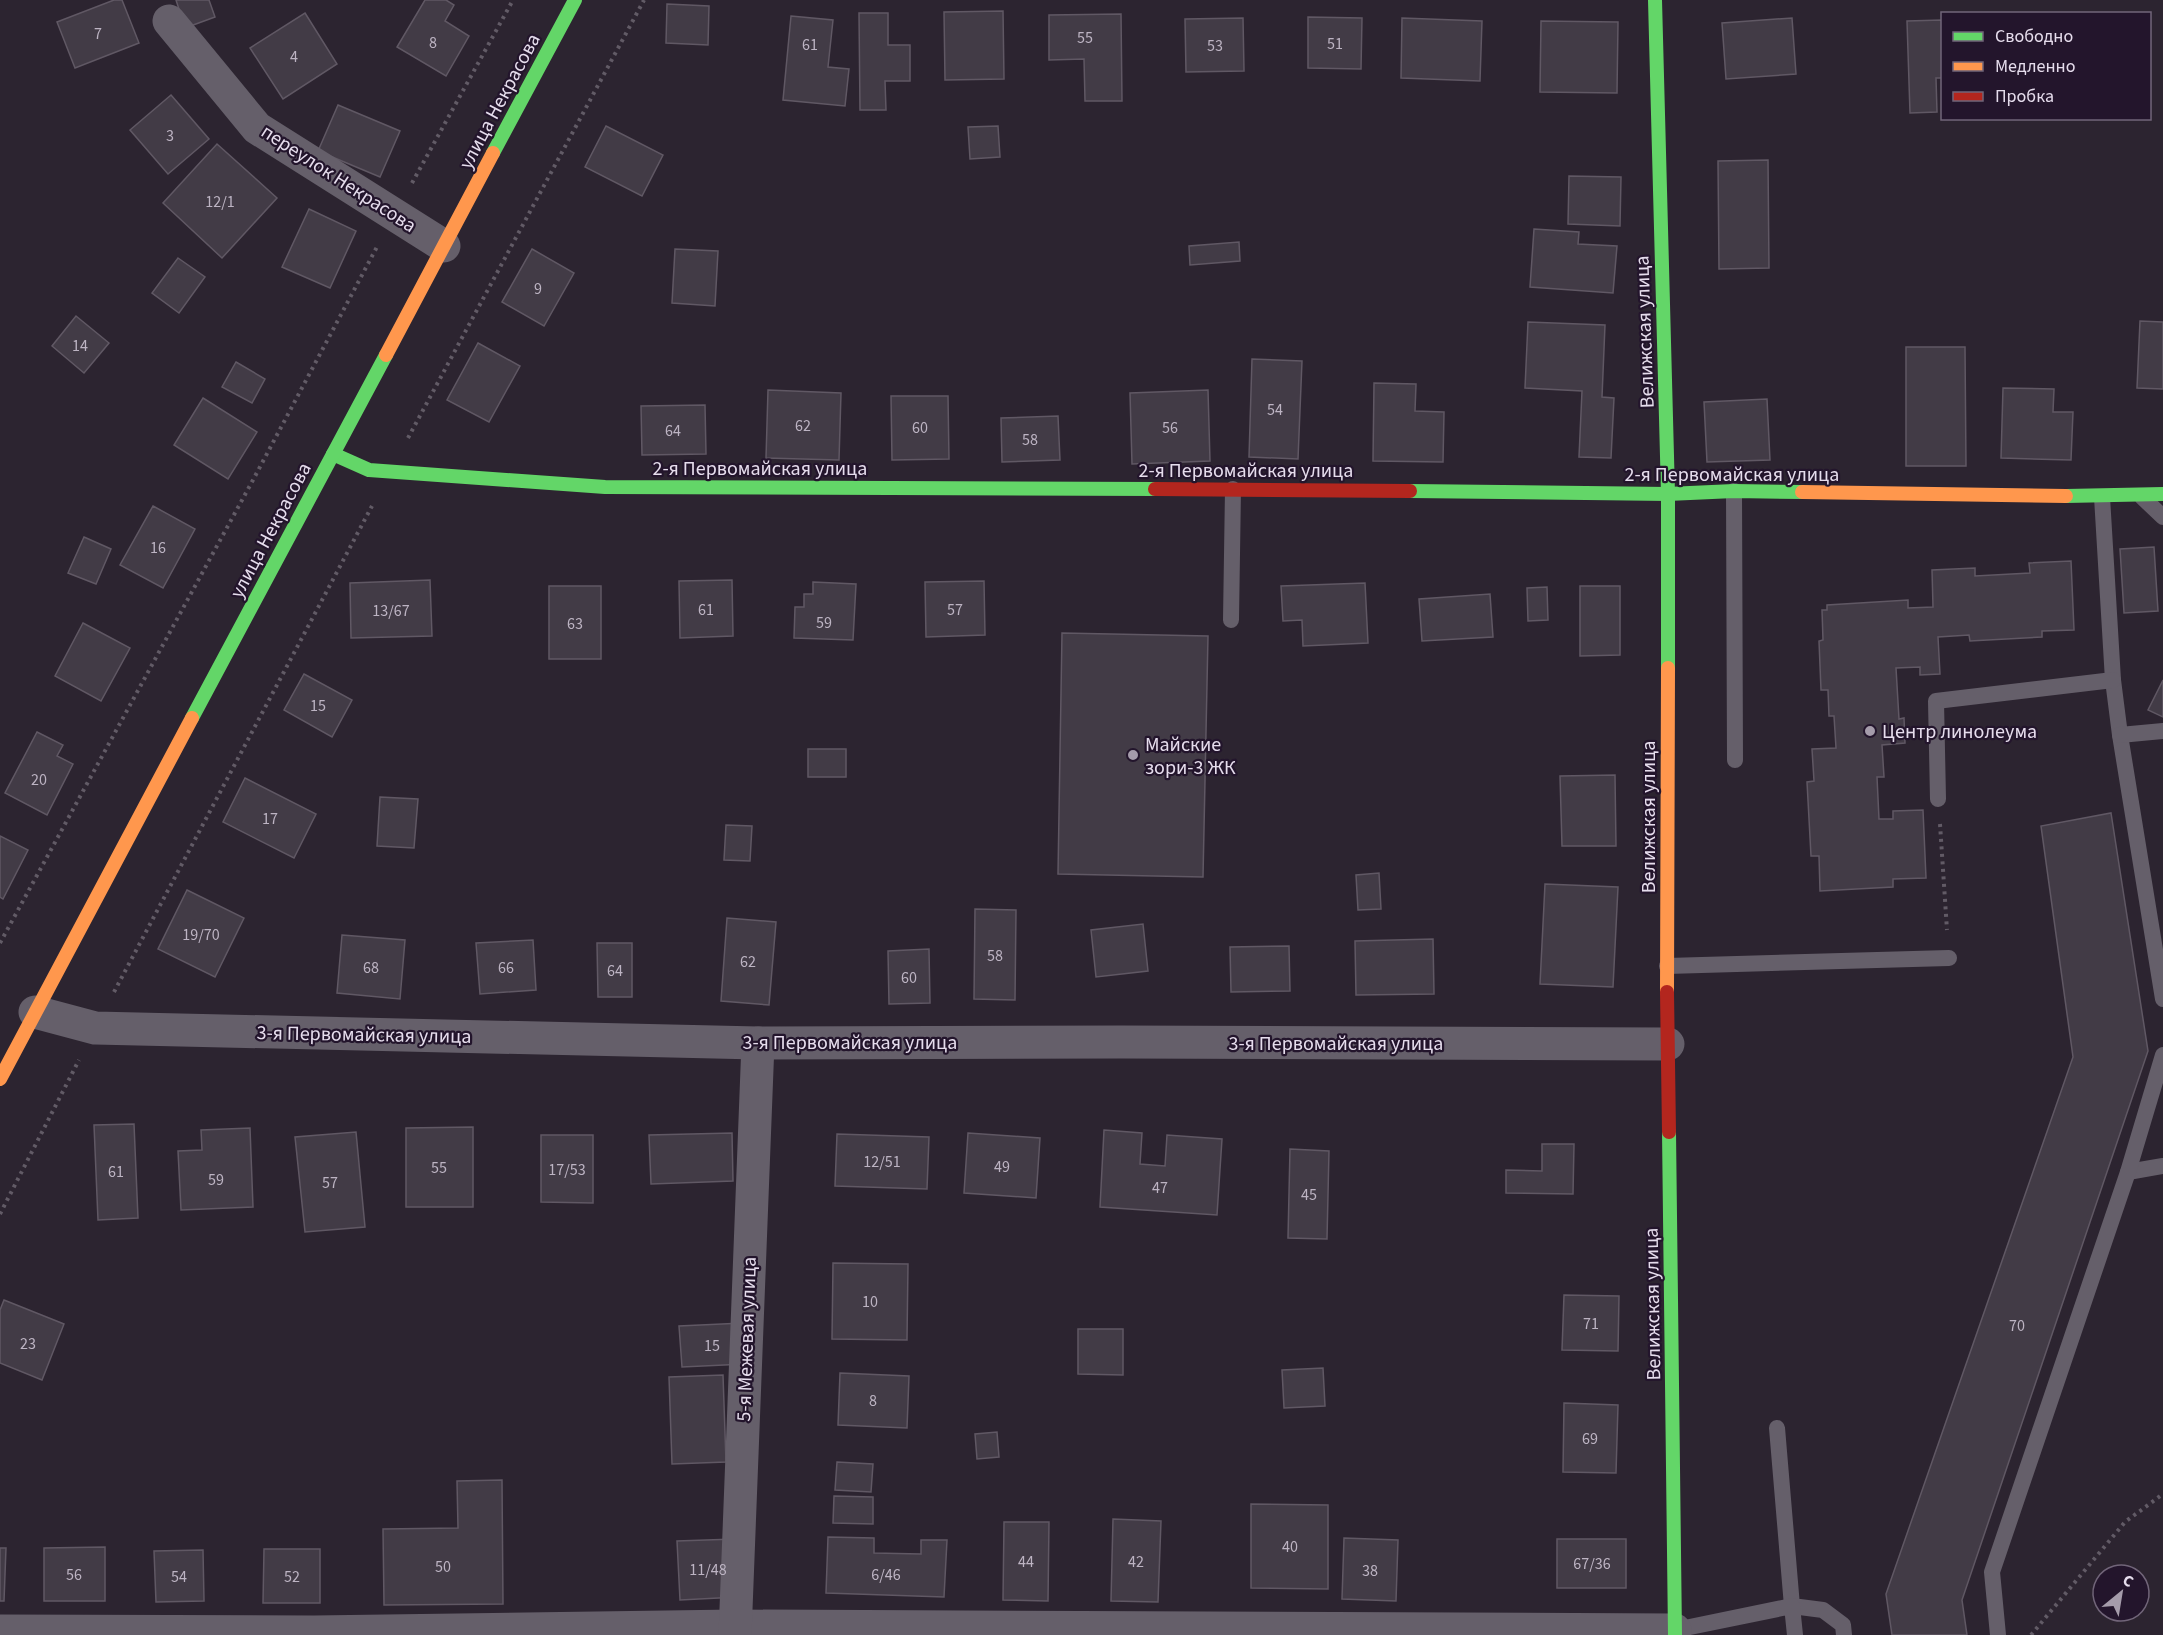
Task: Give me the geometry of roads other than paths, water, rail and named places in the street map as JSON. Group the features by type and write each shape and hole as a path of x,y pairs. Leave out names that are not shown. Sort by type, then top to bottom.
{"street":[{"name":"улица Некрасова","path":"0,1079 575,0"},
{"name":"Велижская улица","path":"1655,0 1668,494 1667,966 1675,1632"},
{"name":"переулок Некрасова","path":"170,21 257,128 444,246"},
{"name":"2-я Первомайская улица","path":"333,454 369,470 605,487 1233,489 1668,494 1734,491 2102,497 2163,494"},
{"name":"3-я Первомайская улица","path":"35,1012 95,1028 758,1043 1668,1044"},
{"name":"5-я Межевая улица","path":"735,1631 758,1043"},
{"path":"0,1631 314,1633 1675,1632"}],"lane":[{"path":"1230,620 1233,489"},
{"path":"1734,491 1735,760"},
{"path":"2139,494 2163,518"},
{"path":"2102,497 2113,680 2163,999"},
{"path":"1938,799 1936,701 2113,680"},
{"path":"2120,735 2163,730"},
{"path":"1667,966 1949,958"},
{"path":"1998,1635 1992,1572 2128,1172 2163,1055"},
{"path":"2128,1172 2163,1166"},
{"path":"1777,1428 1795,1635"},
{"path":"1675,1632 1792,1606 1823,1610 1843,1625 1844,1635"}],"place":[{"name":"Центр линолеума","path":"1870,731"},
{"name":"Майские зори-3 ЖК","path":"1133,755"}]}
